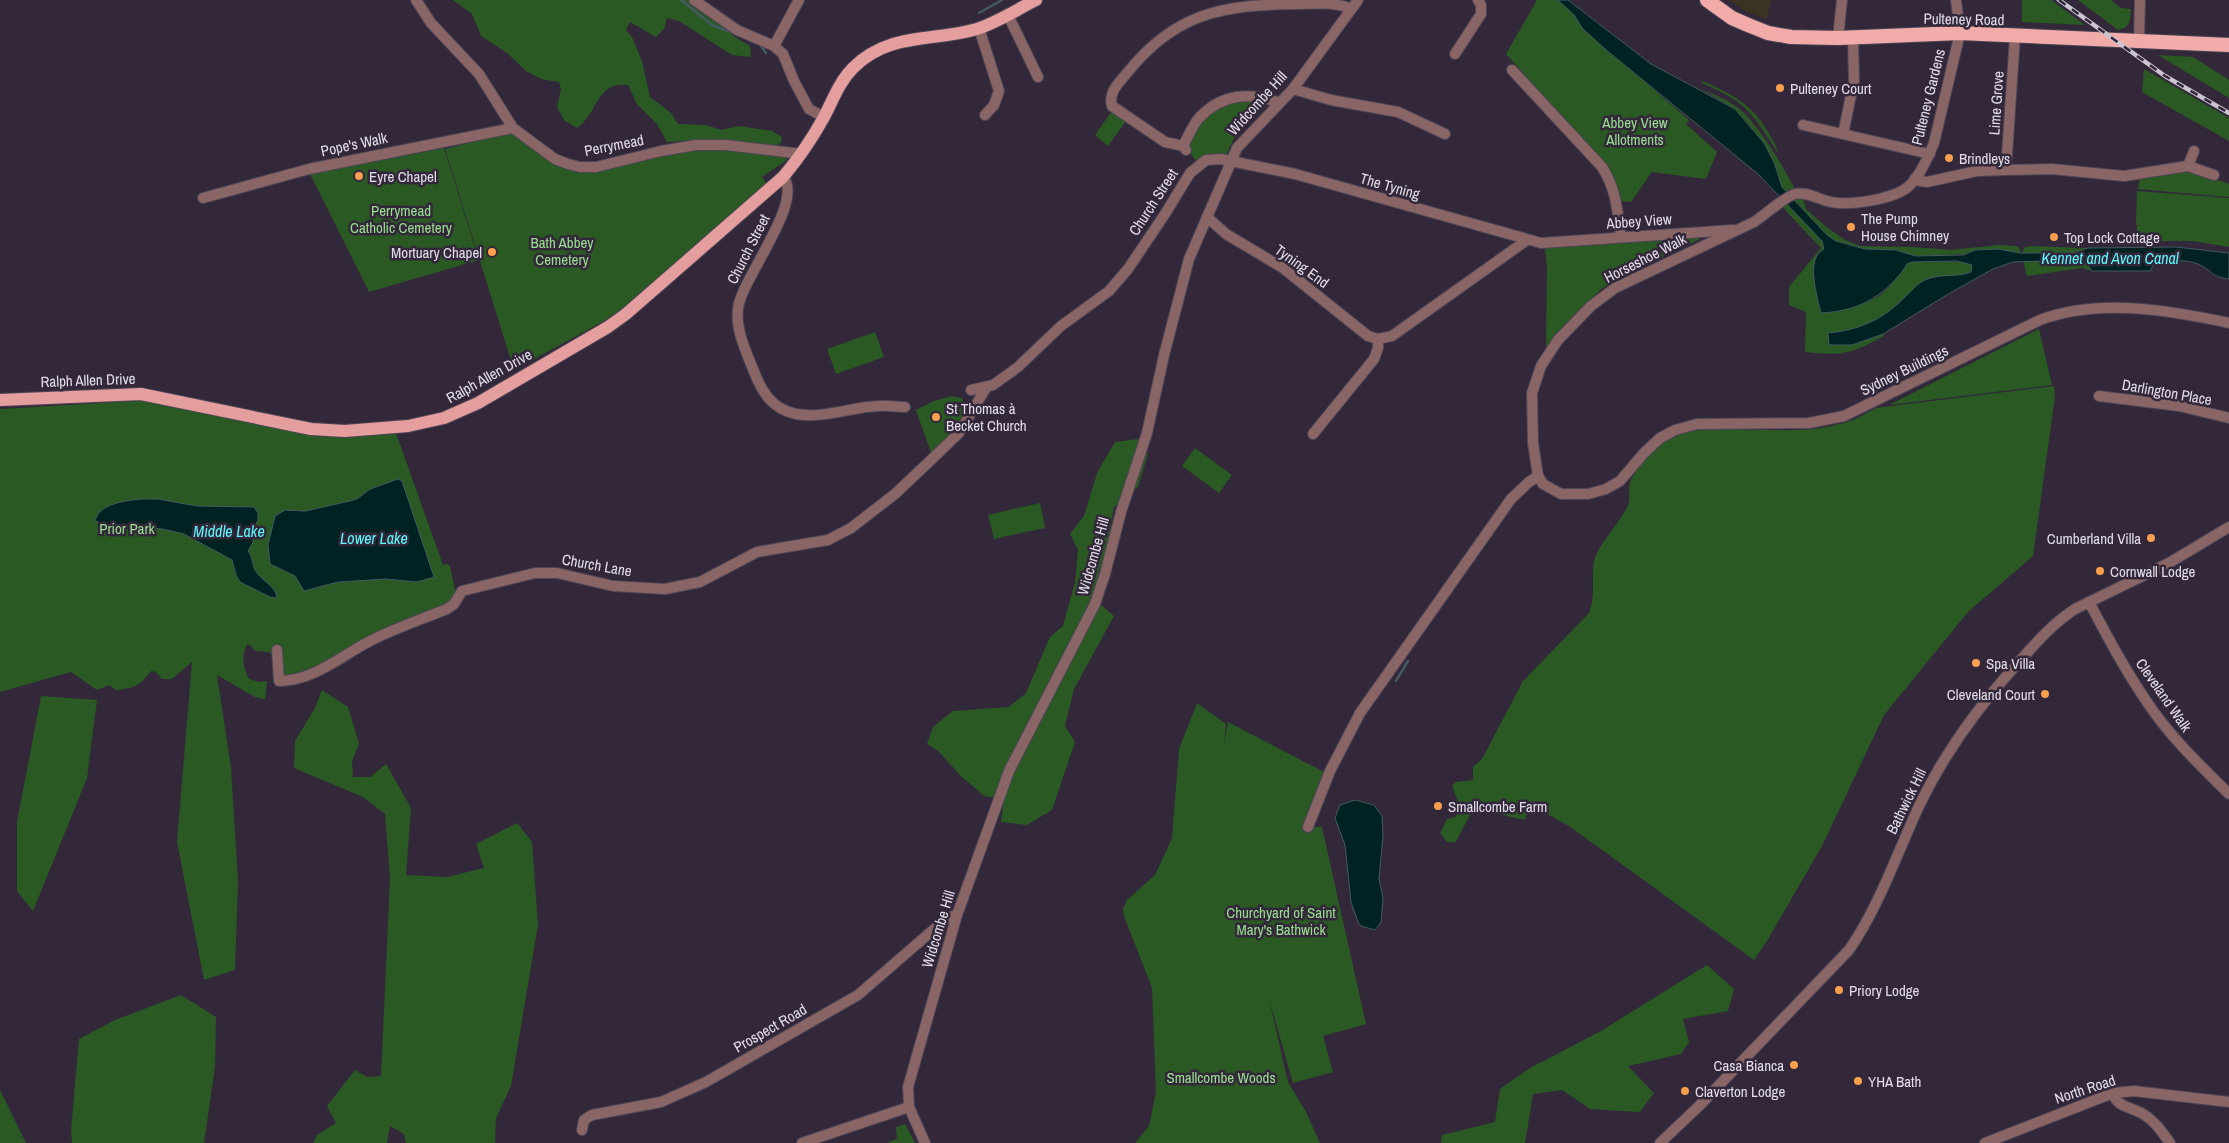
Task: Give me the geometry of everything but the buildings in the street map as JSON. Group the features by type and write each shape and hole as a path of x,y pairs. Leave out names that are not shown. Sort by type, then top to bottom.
{"highway":[{"name":"Pulteney Road","path":"1707,0 1732,18 1768,33 1791,37 1838,38 1960,33 2229,44"}],"main road":[{"name":"Ralph Allen Drive","path":"0,400 141,394 311,429 345,431 408,426 444,418 478,402 620,318 783,177 802,154 844,78 872,52 893,42 979,28 1036,0"}],"street":[{"name":"Perrymead","path":"416,0 431,23 479,74 513,128 555,159 580,167 596,167 660,151 696,145 726,145 802,154"},
{"path":"694,0 716,17 738,30 774,46 783,54 794,81 809,109 824,117"},
{"path":"774,46 799,0"},
{"name":"Widcombe Hill","path":"925,1143 909,1107 908,1098 911,1075 957,915 1009,772 1094,604 1111,555 1121,512 1146,440 1164,354 1186,270 1231,161 1244,139 1293,88 1358,0"},
{"path":"1454,54 1481,14 1478,0"},
{"path":"1838,38 1842,0"},
{"path":"1956,0 1960,33"},
{"path":"2139,40 2140,0"},
{"path":"1279,103 1263,96 1244,95 1226,99 1212,107 1198,119 1185,148 1165,142 1112,106 1111,101 1113,90 1144,51 1158,40 1199,17 1224,8 1272,4 1340,4 1351,9"},
{"path":"1008,15 1038,77"},
{"path":"979,28 1000,91 994,104 985,115"},
{"name":"Pulteney Gardens","path":"1739,229 1770,212 1780,202 1794,194 1807,194 1834,203 1853,203 1894,195 1909,186 1930,154 1960,33"},
{"path":"1843,134 1854,81 1853,36"},
{"name":"Lime Grove","path":"2006,170 2016,36"},
{"path":"1512,70 1602,167 1612,184 1617,202 1621,237"},
{"path":"1293,88 1331,100 1398,112 1445,134"},
{"path":"1803,125 1930,154"},
{"name":"Pope's Walk","path":"203,198 309,170 513,128"},
{"path":"2188,166 2194,151"},
{"name":"Church Street","path":"971,390 986,388 1018,367 1061,326 1108,291 1128,269 1190,173 1206,160 1221,159 1231,161"},
{"name":"The Tyning","path":"1231,161 1295,174 1541,243"},
{"path":"1915,178 1927,182 1978,171 2040,168 2136,175 2188,166 2214,175"},
{"name":"Church Street","path":"783,177 787,183 787,191 781,219 742,293 737,312 742,342 758,382 769,401 778,408 795,414 813,415 878,406 905,407"},
{"name":"Tyning End","path":"1207,217 1226,234 1283,268 1368,336 1378,339"},
{"name":"Abbey View","path":"1541,243 1739,229"},
{"name":"Horseshoe Walk","path":"1538,476 1533,443 1532,393 1541,366 1558,340 1591,306 1615,288 1739,229"},
{"path":"1313,434 1374,359 1378,348 1378,339 1392,336 1527,240"},
{"name":"Sydney Buildings","path":"1538,476 1542,484 1561,494 1588,494 1606,489 1620,481 1660,438 1675,430 1707,424 1809,423 1844,416 2040,320 2060,313 2083,309 2156,311 2229,323"},
{"name":"Church Lane","path":"277,650 279,681 298,680 314,674 373,639 454,604 462,591 535,573 558,573 613,586 665,589 700,582 757,552 828,540 851,528 881,505 946,446 959,433 986,388"},
{"name":"Darlington Place","path":"2099,396 2179,406 2229,418"},
{"path":"1308,827 1330,771 1360,713 1511,499 1538,476"},
{"name":"Bathwick Hill","path":"1660,1143 1700,1105 1849,950 1875,905 1936,772 1965,728 1998,685 2050,628 2089,602 2169,563 2229,527"},
{"name":"Cleveland Walk","path":"2089,602 2148,704 2182,748 2229,794"},
{"name":"Prospect Road","path":"582,1130 584,1120 592,1115 661,1102 706,1082 731,1068 858,995 947,918 957,915"},
{"name":"North Road","path":"1985,1143 2113,1093 2134,1091 2229,1102"},
{"path":"2113,1093 2118,1103 2144,1114 2154,1122 2170,1143"},
{"path":"802,1143 909,1107"}],"shaded area":[{"path":"1729,0 1772,0 1766,19 1743,10"}],"green space":[{"path":"453,0 690,0 735,37 750,46 751,57 732,55 679,21 667,18 664,29 656,37 630,22 626,30 632,37 642,61 650,97 671,113 678,124 705,125 722,130 739,126 772,131 782,137 781,143 775,146 707,140 667,142 657,124 637,104 628,85 618,85 604,93 590,114 577,128 564,120 557,107 561,89 559,82 541,79 526,71 507,53 481,36 472,14"},
{"name":"Abbey View Allotments","path":"1537,0 1558,0 1574,15 1582,28 1689,120 1686,124 1717,152 1706,179 1652,172 1631,202 1621,201 1614,179 1599,157 1506,54"},
{"path":"2022,0 2051,0 2085,25 2022,22"},
{"path":"2078,0 2111,0 2121,8 2131,9 2129,23 2118,30"},
{"path":"2158,55 2193,57 2229,80 2229,98"},
{"path":"2144,69 2229,118 2229,141 2142,92"},
{"path":"1703,81 1732,96 1748,107 1762,122 1778,153 1748,110 1730,97 1702,83"},
{"path":"1702,89 1737,107 1744,113 1769,144 1794,188 1786,191 1782,187 1774,162 1764,143 1735,109"},
{"path":"1245,100 1269,103 1235,136 1226,156 1202,158 1196,161 1188,150 1194,131 1200,123 1226,105"},
{"path":"1112,111 1126,121 1108,146 1095,135"},
{"name":"Bath Abbey Cemetery","path":"509,133 513,135 517,133 572,170 695,150 725,149 785,156 787,160 762,177 767,184 615,315 514,370 445,149"},
{"name":"Perrymead Catholic Cemetery","path":"444,148 479,260 369,292 310,174"},
{"path":"2188,171 2229,184 2229,197 2138,189 2140,178"},
{"path":"2137,191 2229,198 2229,247 2192,241 2136,241 2137,226 2141,226 2136,225"},
{"path":"1803,198 1806,209 1825,226 1845,240 1860,246 1951,250 1998,245 2016,246 2020,249 2020,253 1998,249 1975,250 1964,254 1916,256 1896,250 1865,249 1836,241 1827,235 1793,199"},
{"path":"1787,203 1824,244 1824,249 1818,254 1815,287 1821,313 1854,307 1871,300 1884,292 1907,264 1912,262 1965,262 1972,265 1973,270 1962,275 1936,277 1924,281 1887,313 1869,323 1850,330 1828,334 1868,340 1883,334 1884,336 1872,342 1846,352 1829,354 1805,352 1806,312 1789,305 1789,287 1821,248 1783,207"},
{"path":"1697,236 1700,239 1601,289 1546,347 1547,266 1545,248"},
{"path":"2025,247 2088,248 2074,253 2022,253"},
{"path":"2023,260 2074,260 2086,263 2092,271 2082,268 2027,276"},
{"path":"2039,329 2052,385 1889,405"},
{"path":"875,332 884,357 836,374 827,349"},
{"path":"2054,386 2055,396 2033,556 1968,612 1884,715 1822,846 1754,960 1569,826 1529,804 1521,805 1527,811 1525,820 1480,810 1471,813 1456,842 1447,842 1440,833 1447,819 1455,817 1461,810 1452,786 1456,782 1473,780 1473,767 1482,759 1523,681 1589,613 1596,554 1625,512 1628,505 1630,483 1635,473 1644,460 1669,438 1682,432 1694,430 1802,430 1822,428 1858,418 1875,408"},
{"path":"951,396 962,398 968,414 958,429 932,455 916,410 934,401"},
{"name":"Prior Park","path":"153,400 327,437 396,433 443,565 447,564 450,566 457,599 311,674 283,680 283,660 268,652 255,651 247,644 243,657 245,670 249,679 259,682 267,681 265,699 255,697 217,675 231,768 238,881 235,970 204,980 177,842 192,662 172,679 162,679 156,672 151,671 144,680 136,685 116,690 109,685 97,690 71,672 0,692 0,409"},
{"path":"1138,439 1148,454 1138,487 1114,507 1105,555 1098,574 1095,600 1114,616 1074,689 1065,726 1075,742 1052,810 1027,825 1001,822 1004,799 984,796 962,777 938,751 927,744 933,727 953,711 1009,707 1026,693 1050,637 1063,626 1075,582 1078,550 1070,534 1084,516 1097,473 1115,442"},
{"path":"1195,448 1232,475 1219,493 1182,466"},
{"path":"1040,503 1045,528 994,539 988,515"},
{"path":"322,690 348,707 359,744 352,761 353,777 370,777 386,764 411,808 406,875 447,877 484,868 476,844 517,823 532,842 538,925 511,1086 496,1118 495,1143 406,1143 404,1134 390,1126 387,1143 313,1143 317,1135 336,1123 327,1106 355,1070 367,1077 381,1076 390,878 385,814 363,797 294,768 295,741 315,708"},
{"path":"41,696 97,700 87,778 33,911 17,891 17,822"},
{"path":"1197,703 1226,724 1224,744 1228,722 1324,772 1304,825 1308,827 1322,827 1366,1024 1323,1036 1333,1072 1293,1083 1269,999 1288,1082 1306,1112 1320,1143 1135,1143 1149,1126 1156,1092 1152,988 1123,909 1127,900 1155,875 1172,838 1179,749"},
{"path":"1707,965 1734,989 1728,1011 1683,1019 1689,1042 1681,1054 1628,1066 1654,1093 1640,1112 1590,1109 1562,1090 1533,1094 1525,1143 1441,1143 1442,1135 1495,1122 1500,1089 1530,1068 1601,1031"},
{"path":"181,995 216,1017 215,1067 204,1143 72,1143 71,1130 79,1039 115,1020"},
{"path":"0,1090 26,1143 0,1143"},
{"path":"905,1124 915,1143 886,1143 897,1139 896,1127"}],"water":[{"name":"Kennet and Avon Canal","path":"1558,0 1568,0 1651,64 1735,109 1764,143 1774,162 1782,187 1827,235 1836,241 1865,249 1896,250 1916,256 1963,255 1975,250 1998,249 2020,253 2074,253 2088,248 2176,247 2229,253 2229,279 2186,261 2155,262 2150,271 2092,271 2086,263 2073,260 2013,262 1993,269 1883,334 1852,345 1829,345 1828,333 1839,332 1869,323 1896,306 1922,282 1930,278 1971,272 1972,265 1957,261 1912,262 1907,264 1887,288 1871,300 1843,310 1821,313 1815,288 1814,269 1818,254 1824,249 1822,241 1758,174 1605,49 1582,28 1574,15"},
{"name":"Lower Lake","path":"398,479 402,481 434,577 417,582 386,579 338,582 304,591 295,576 270,564 268,545 275,516 285,510 305,511 357,499 370,489"},
{"name":"Middle Lake","path":"158,499 197,506 254,507 258,513 258,520 254,527 253,542 248,551 255,570 276,593 277,597 270,597 240,582 232,560 184,534 162,529 103,524 95,521 102,510 107,507 121,502"},
{"path":"1355,800 1374,805 1382,816 1383,836 1379,879 1383,898 1381,922 1375,930 1361,926 1358,922 1351,902 1345,845 1335,818 1340,805"}],"waterway":[{"path":"681,0 712,25 734,33"},
{"path":"979,13 1002,0"},
{"path":"760,45 766,53"},
{"path":"1396,681 1408,661"}],"railway":[{"path":"2059,0 2165,76 2229,113"}],"place":[{"name":"Pulteney Court","path":"1780,88"},
{"name":"Brindleys","path":"1949,158"},
{"name":"Eyre Chapel","path":"359,176"},
{"name":"The Pump House Chimney","path":"1851,227"},
{"name":"Top Lock Cottage","path":"2054,237"},
{"name":"Mortuary Chapel","path":"492,252"},
{"name":"St Thomas à Becket Church","path":"936,417"},
{"name":"Cumberland Villa","path":"2151,538"},
{"name":"Cornwall Lodge","path":"2100,571"},
{"name":"Spa Villa","path":"1976,663"},
{"name":"Cleveland Court","path":"2045,694"},
{"name":"Smallcombe Farm","path":"1438,806"},
{"name":"Priory Lodge","path":"1839,990"},
{"name":"Casa Bianca","path":"1794,1065"},
{"name":"YHA Bath","path":"1858,1081"},
{"name":"Claverton Lodge","path":"1685,1091"}],"park label":[{"name":"Churchyard of Saint Mary's Bathwick","path":"1281,920"},
{"name":"Smallcombe Woods","path":"1221,1077"}]}
